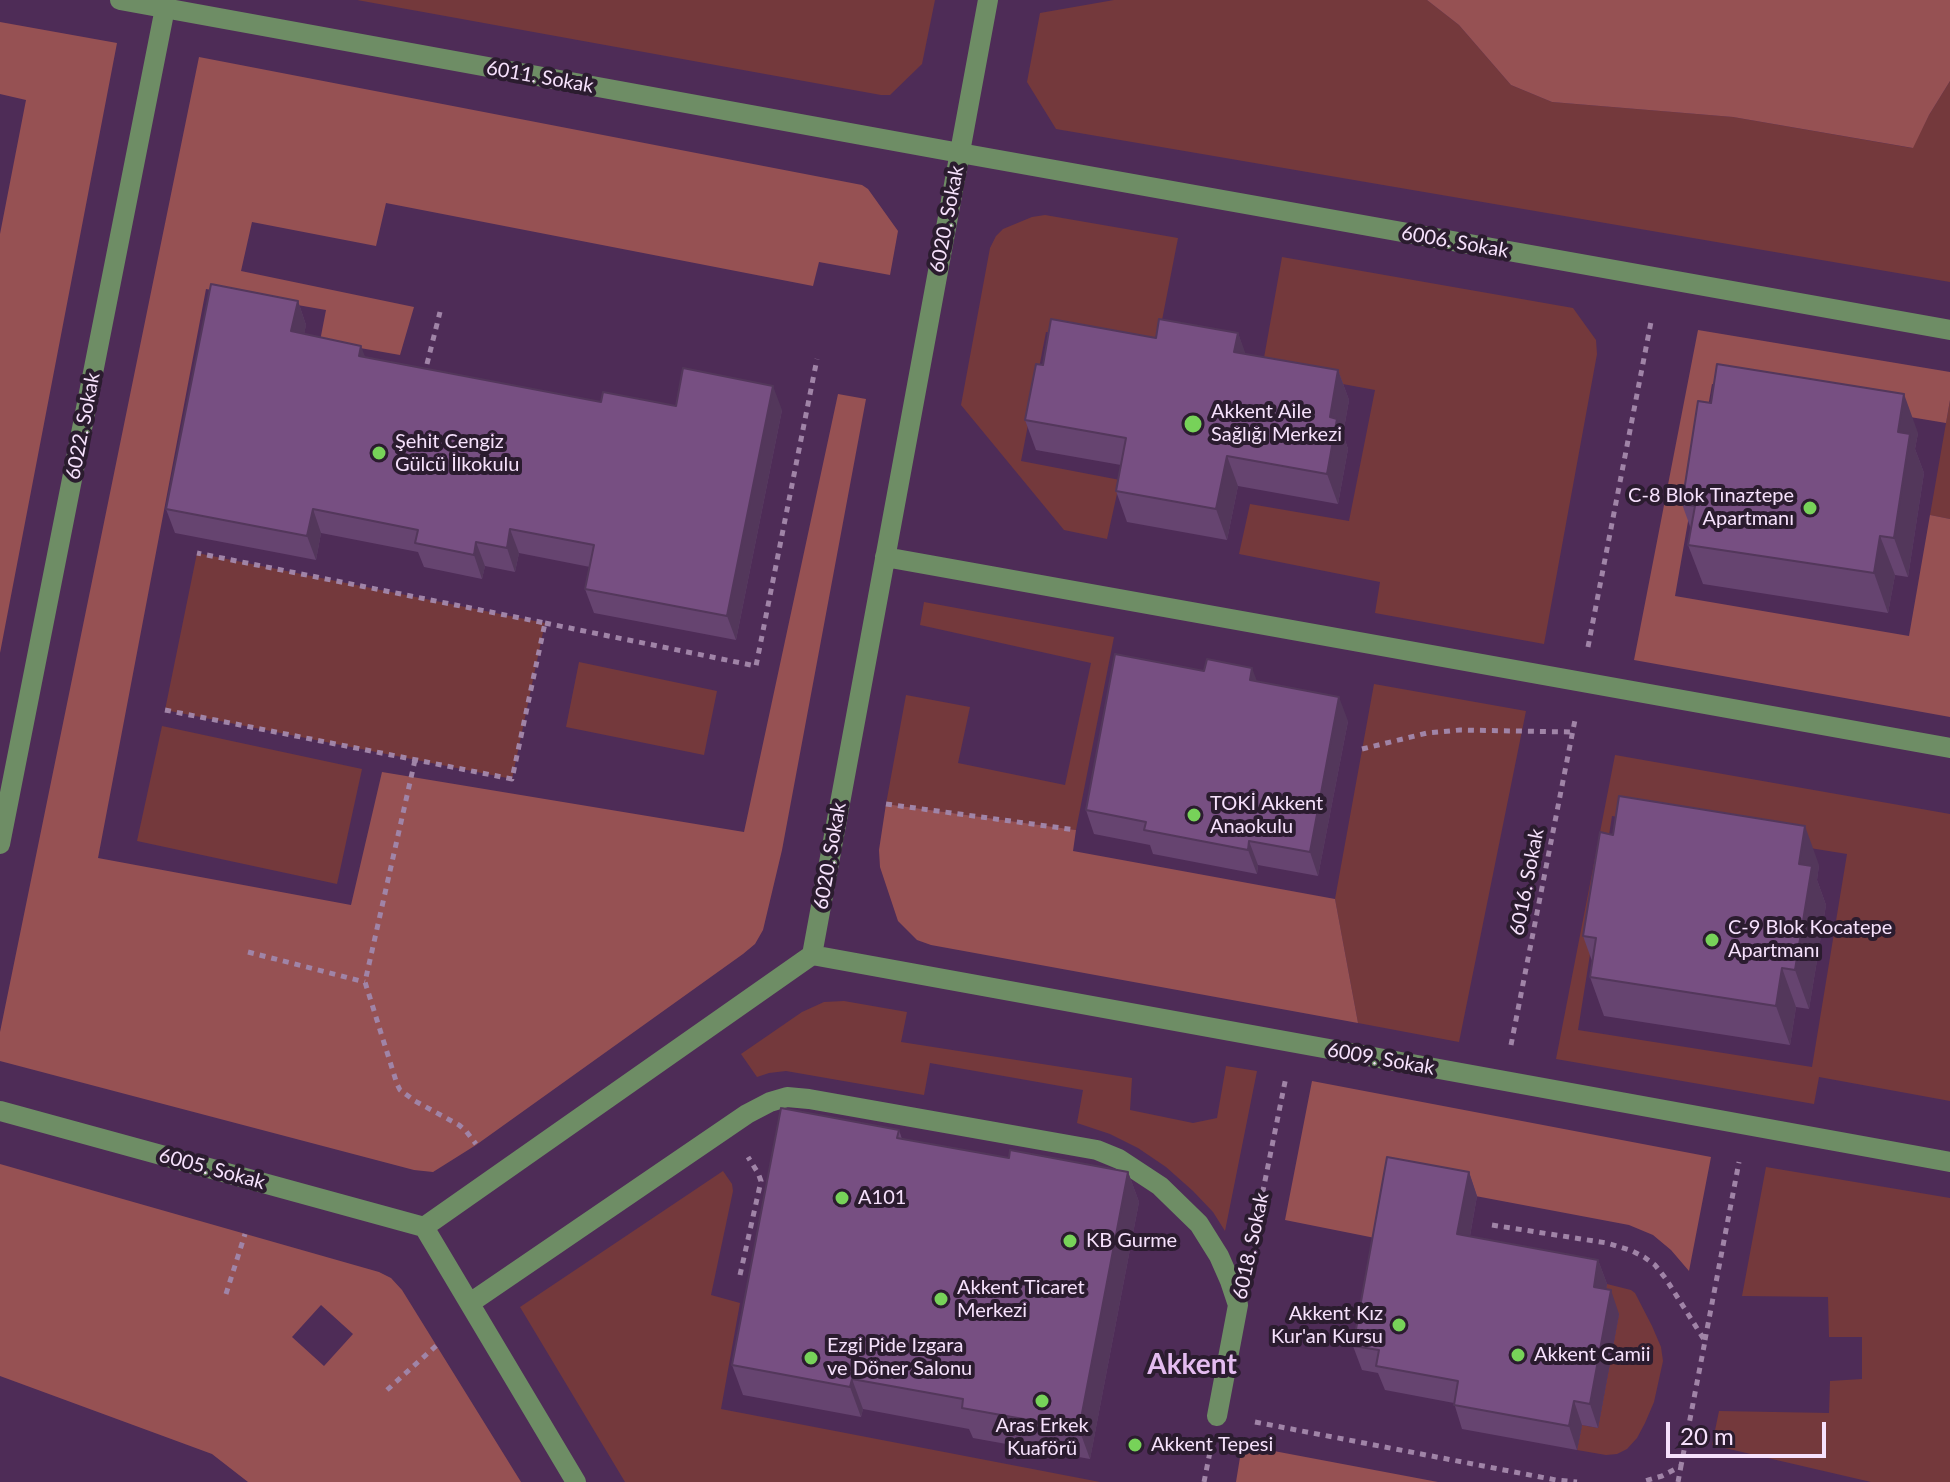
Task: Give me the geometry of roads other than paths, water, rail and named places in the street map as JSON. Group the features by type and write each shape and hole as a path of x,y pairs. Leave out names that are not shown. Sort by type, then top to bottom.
{"street":[{"name":"6011. Sokak","path":"120,0 960,153"},
{"name":"6020. Sokak","path":"812,955 988,0"},
{"name":"6022. Sokak","path":"0,844 165,8"},
{"name":"6006. Sokak","path":"960,153 1950,330"},
{"path":"885,557 1950,748"},
{"path":"576,1482 424,1227 812,955"},
{"name":"6009. Sokak","path":"812,955 1950,1162"},
{"name":"6018. Sokak","path":"470,1303 747,1114 787,1097 809,1099 1097,1150 1119,1159 1160,1186 1199,1224 1219,1256 1238,1305 1217,1416"},
{"name":"6005. Sokak","path":"0,1111 424,1227"}],"place":[{"name":"Akkent Aile Sağlığı Merkezi","path":"1193,424"},
{"name":"Şehit Cengiz Gülcü İlkokulu","path":"379,453"},
{"name":"C-8 Blok Tınaztepe Apartmanı","path":"1810,508"},
{"name":"TOKİ Akkent Anaokulu","path":"1194,815"},
{"name":"C-9 Blok Kocatepe Apartmanı","path":"1712,940"},
{"name":"A101","path":"842,1198"},
{"name":"KB Gurme","path":"1070,1241"},
{"name":"Akkent Ticaret Merkezi","path":"941,1299"},
{"name":"Akkent Kız Kur'an Kursu","path":"1399,1325"},
{"name":"Akkent Camii","path":"1518,1355"},
{"name":"Ezgi Pide Izgara ve Döner Salonu","path":"811,1358"},
{"name":"Aras Erkek Kuaförü","path":"1042,1401"},
{"name":"Akkent Tepesi","path":"1135,1445"}],"district":[{"name":"Akkent","path":"1192,1365"}]}
